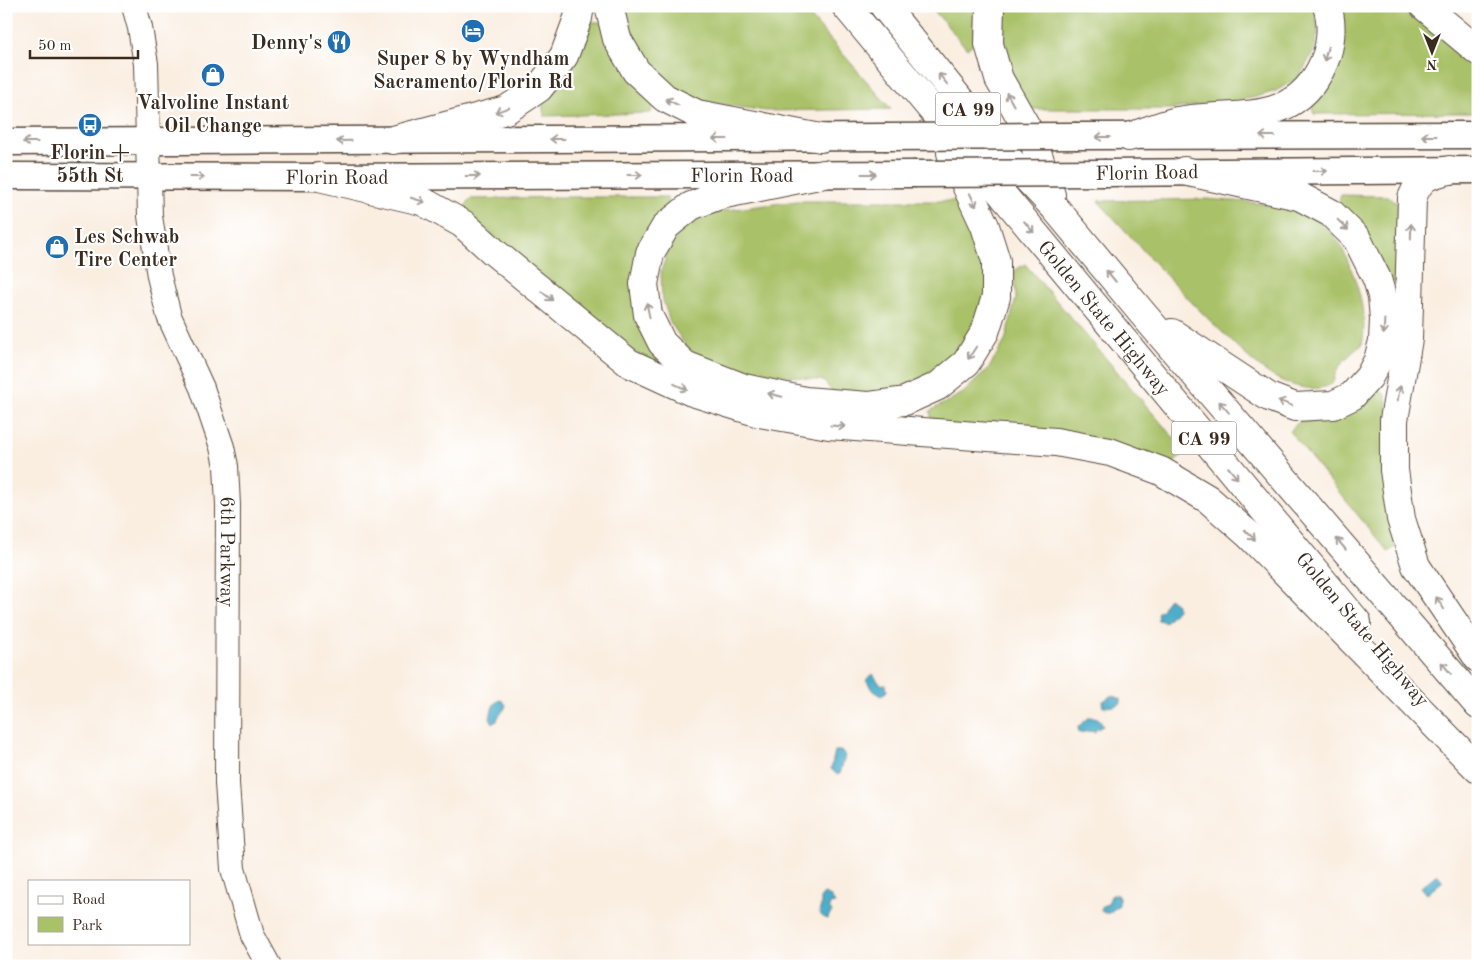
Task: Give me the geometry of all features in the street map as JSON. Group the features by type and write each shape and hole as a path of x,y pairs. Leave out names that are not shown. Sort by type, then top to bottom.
{"highway":[{"path":"393,140 506,110 539,88 564,56 578,18 580,6"},
{"path":"608,6 617,39 636,71 664,98 697,114 821,138"},
{"path":"838,6 866,30"},
{"name":"Golden State Highway","path":"846,6 1478,768"},
{"name":"Golden State Highway","path":"884,6 1003,153 1055,208 1143,314 1478,705"},
{"path":"990,6 989,44 999,79 1033,139 1055,208"},
{"path":"1129,137 1176,121 1250,115 1273,111 1291,102 1308,88 1320,72 1327,54 1331,19 1327,6"},
{"path":"1424,6 1478,50"},
{"path":"824,174 720,195 691,206 666,226 650,253 644,284 648,315 662,343 685,365 744,388 805,402 868,406 904,401 938,386 966,362 985,332 996,297 996,261 985,226 931,108"},
{"path":"1450,170 1430,175 1418,185 1412,198 1408,339 1394,420 1394,470 1401,520 1416,566 1478,658"},
{"path":"1143,314 1269,397 1296,407 1333,405 1352,396 1369,377 1378,360 1383,341 1384,319 1382,296 1377,279 1357,239 1331,213 1299,196 1184,171"},
{"path":"319,177 422,200 463,224 628,363 692,392 759,413 829,425 1056,442 1110,452 1161,471 1208,499 1250,534 1478,768"}],"main road":[{"name":"Florin Road","path":"6,142 148,143 884,137 1478,135"},
{"name":"Florin Road","path":"6,176 319,177 1478,170"}],"street":[{"name":"6th Parkway","path":"134,6 146,64 148,177 152,236 169,316 209,407 226,466 228,505 227,782 233,869 252,934 270,966"}],"green space":[{"path":"625,6 801,6 891,109 766,111 700,101 679,92 654,69 642,52 632,30"},
{"path":"930,6 976,6 975,42 967,49"},
{"path":"1007,6 1315,6 1318,33 1313,53 1299,77 1276,91 1252,98 1173,109 1030,109 1007,61 1003,40 1003,26"},
{"path":"1338,6 1406,6 1478,63 1478,113 1314,114 1310,97"},
{"path":"591,22 601,22 654,101 651,113 544,116 542,102 567,76 583,46"},
{"path":"1341,195 1388,196 1398,204 1398,282 1390,282 1338,205"},
{"path":"667,197 668,210 649,234 662,353 655,363 626,347 463,210 470,199"},
{"path":"1206,199 1273,205 1289,209 1305,214 1319,222 1336,237 1356,282 1361,300 1364,327 1362,345 1341,364 1330,385 1323,388 1306,388 1290,384 1274,377 1256,364 1159,268 1098,201"},
{"path":"797,201 958,201 977,233 988,287 964,350 937,376 885,394 833,393 824,381 777,374 762,379 720,368 688,349 670,322 662,297 661,271 670,246 682,229 720,211"},
{"path":"1025,264 1186,452 1172,464 932,422 930,411 963,393 989,368 1005,341 1016,298 1014,271"},
{"path":"1376,389 1386,395 1399,545 1388,552 1289,431 1300,421 1313,421 1344,414"}],"water":[{"path":"1169,598 1177,604 1177,609 1165,622 1158,620 1157,613 1163,609"},
{"path":"873,674 880,684 886,685 887,691 882,696 874,691 866,680"},
{"path":"1112,695 1121,699 1121,703 1103,707 1102,702"},
{"path":"499,700 503,701 506,705 497,721 493,723 490,718 493,706"},
{"path":"1090,717 1098,718 1103,726 1095,730 1095,732 1079,733 1078,727"},
{"path":"835,751 842,751 845,756 840,774 836,774 831,769"},
{"path":"1437,874 1443,881 1427,894 1421,887"},
{"path":"824,894 831,897 835,903 830,904 829,908 832,912 827,919 819,913 821,897"},
{"path":"1115,894 1119,897 1119,905 1109,913 1101,911 1102,906 1108,904 1111,896"}],"place":[{"name":"Super 8 by Wyndham Sacramento/Florin Rd","path":"473,31"},
{"name":"Denny's","path":"339,42"},
{"name":"Valvoline Instant Oil Change","path":"213,75"},
{"name":"Florin + 55th St","path":"90,125"},
{"name":"Les Schwab Tire Center","path":"57,247"}]}
